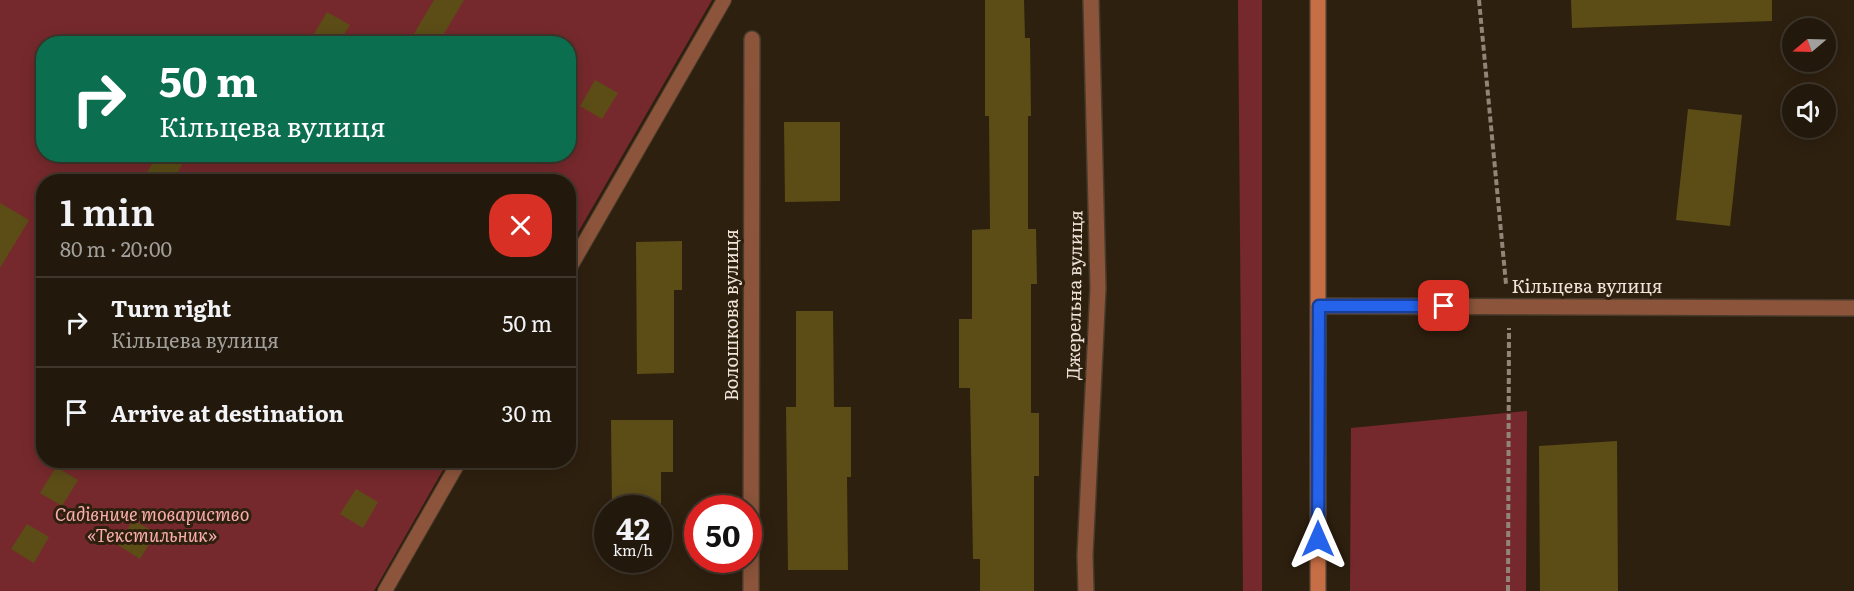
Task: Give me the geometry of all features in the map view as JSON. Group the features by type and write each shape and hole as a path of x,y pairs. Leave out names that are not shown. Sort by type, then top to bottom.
{"main road":[{"path":"1318,0 1318,591"}],"street":[{"name":"Джерельна вулиця","path":"1086,591 1085,555 1098,288 1091,0"},
{"name":"Волошкова вулиця","path":"751,591 752,39"},
{"name":"Кільцева вулиця","path":"1319,306 1854,308"}],"lane":[{"path":"576,257 724,0"},
{"path":"385,591 455,468"}],"path":[{"path":"1479,0 1493,162 1509,307 1509,591"}],"green space":[{"name":"Садівниче товариство «Текстильник»","path":"0,0 712,0 576,236 576,174 36,174 36,468 444,468 374,591 0,591"},
{"path":"1238,0 1262,0 1262,591 1243,591"},
{"path":"1527,411 1526,591 1350,591 1351,428"}],"building":[{"path":"434,0 464,0 443,36 413,36"},
{"path":"985,0 1024,0 1025,38 1030,38 1031,116 1028,116 1028,229 1036,229 1037,284 1031,284 1031,413 1039,413 1039,476 1034,476 1034,591 980,591 980,559 973,559 970,388 959,388 959,319 972,319 972,230 990,229 989,116 985,116"},
{"path":"1571,0 1772,0 1772,21 1572,28"},
{"path":"327,12 350,25 343,36 313,36"},
{"path":"595,80 618,93 602,119 580,106"},
{"path":"1688,109 1742,115 1730,226 1676,220"},
{"path":"784,122 840,122 840,201 785,202"},
{"path":"153,162 183,162 177,174 147,172"},
{"path":"0,203 29,220 0,268"},
{"path":"682,241 682,290 674,290 674,373 637,374 636,242"},
{"path":"796,311 833,311 834,407 851,407 851,477 847,477 848,570 788,570 786,407 796,407"},
{"path":"611,420 673,420 673,472 661,472 661,495 612,495"},
{"path":"1617,441 1618,591 1540,591 1539,446"},
{"path":"55,468 78,480 62,506 40,493"},
{"path":"356,489 378,502 363,528 340,514"},
{"path":"133,520 156,533 140,559 118,545"},
{"path":"27,524 49,537 34,563 11,549"}],"route":[{"path":"1318,539 1319,306 1444,306"}]}
